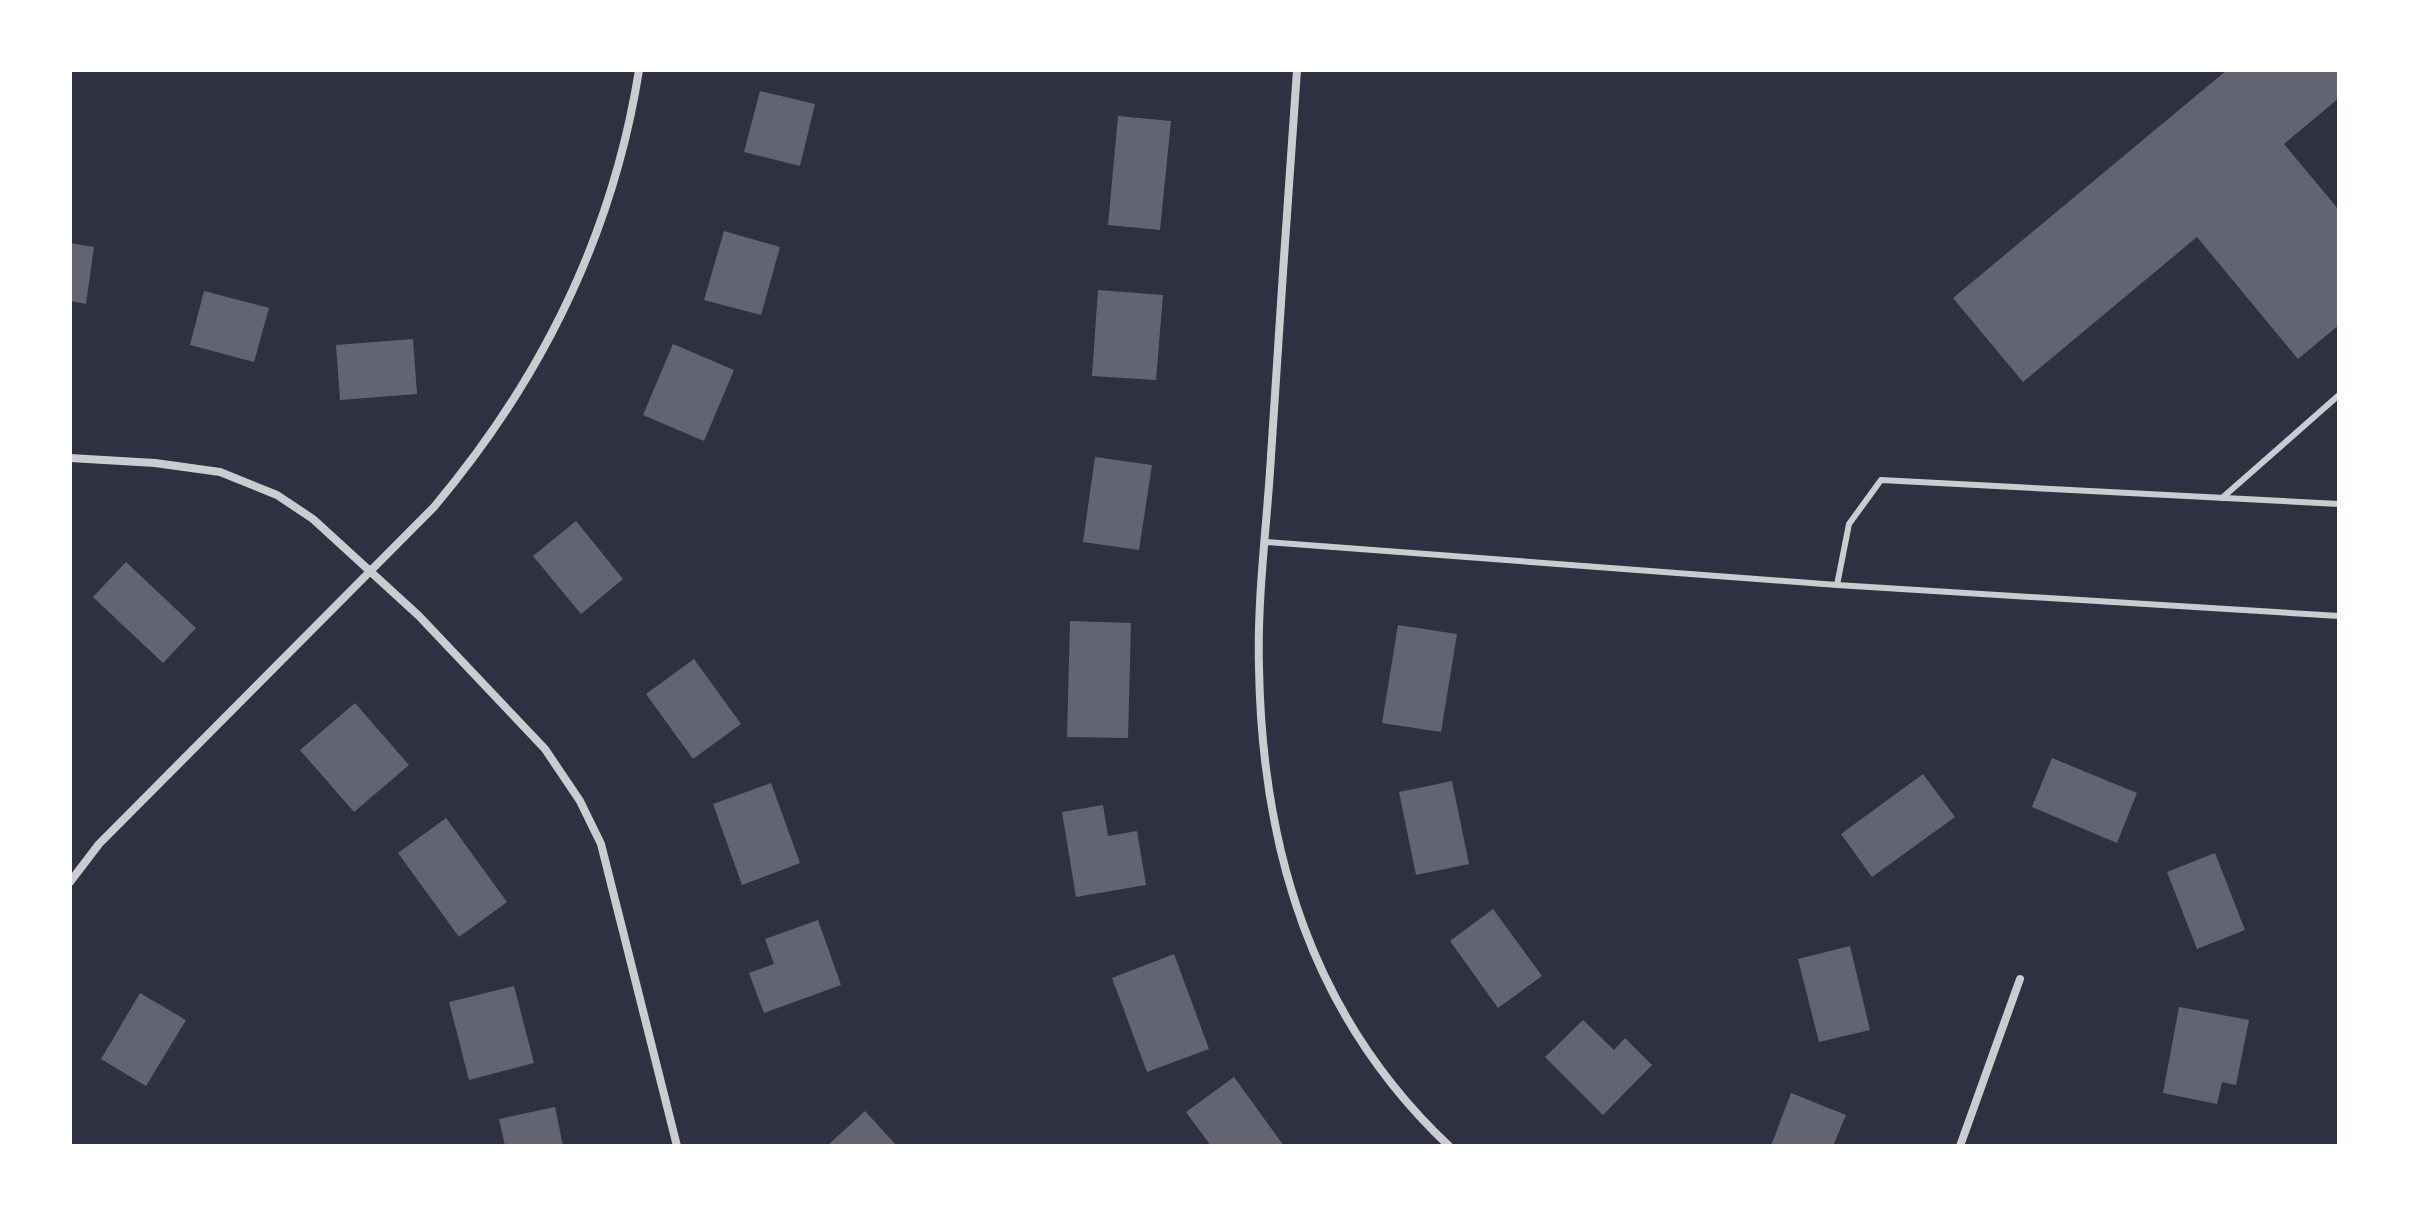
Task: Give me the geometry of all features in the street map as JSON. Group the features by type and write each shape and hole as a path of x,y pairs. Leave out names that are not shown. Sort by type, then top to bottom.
{"street":[{"path":"70,882 99,844 370,572 465,470 521,390 562,316 602,223 629,132 639,70"},
{"path":"1297,70 1258,665 1265,782 1281,861 1309,943 1371,1056 1425,1123 1449,1146"},
{"path":"70,458 155,463 220,472 251,481 313,519 419,616 545,749 580,801 601,844 677,1146"},
{"path":"1960,1146 2020,979"}],"lane":[{"path":"2222,498 2339,395"},
{"path":"1837,585 1849,524 1881,480 2339,504"},
{"path":"1266,542 1837,585 2339,616"}],"building":[{"path":"2227,70 2339,70 2339,98 2284,144 2339,210 2339,325 2298,359 2197,237 2023,382 1953,298"},
{"path":"760,91 815,104 800,166 744,152"},
{"path":"1118,116 1171,121 1160,230 1108,225"},
{"path":"724,231 780,247 761,315 704,300"},
{"path":"70,243 94,247 86,304 70,301"},
{"path":"1098,290 1163,295 1156,380 1092,376"},
{"path":"204,291 269,308 254,362 190,345"},
{"path":"413,339 417,394 340,400 336,345"},
{"path":"673,344 734,370 704,441 643,415"},
{"path":"1095,457 1152,465 1139,550 1083,542"},
{"path":"576,521 623,579 581,614 533,556"},
{"path":"126,562 196,628 163,663 93,597"},
{"path":"1070,621 1131,623 1128,738 1067,737"},
{"path":"1398,625 1457,634 1441,732 1382,723"},
{"path":"694,659 741,724 693,759 646,694"},
{"path":"355,703 409,765 354,812 300,750"},
{"path":"2052,758 2137,793 2117,843 2032,807"},
{"path":"1923,774 1955,817 1872,877 1841,834"},
{"path":"1452,781 1469,864 1416,875 1399,792"},
{"path":"771,783 800,863 742,885 713,804"},
{"path":"1103,805 1108,836 1137,831 1146,885 1076,897 1062,812"},
{"path":"446,818 507,902 459,937 398,853"},
{"path":"2215,853 2245,930 2197,949 2167,872"},
{"path":"1493,909 1542,976 1498,1008 1450,941"},
{"path":"818,920 841,985 764,1013 749,973 774,964 765,939"},
{"path":"1850,946 1870,1030 1819,1042 1798,959"},
{"path":"1174,954 1209,1049 1147,1072 1112,978"},
{"path":"514,986 534,1063 469,1080 449,1002"},
{"path":"140,993 186,1020 146,1086 101,1059"},
{"path":"2179,1007 2249,1020 2236,1085 2222,1082 2217,1104 2163,1093"},
{"path":"1583,1020 1614,1050 1625,1038 1652,1065 1603,1115 1545,1057"},
{"path":"1234,1077 1284,1146 1211,1146 1186,1112"},
{"path":"1791,1093 1846,1115 1833,1146 1771,1146"},
{"path":"555,1107 563,1146 505,1146 499,1119"},
{"path":"865,1111 897,1146 827,1146"}]}
